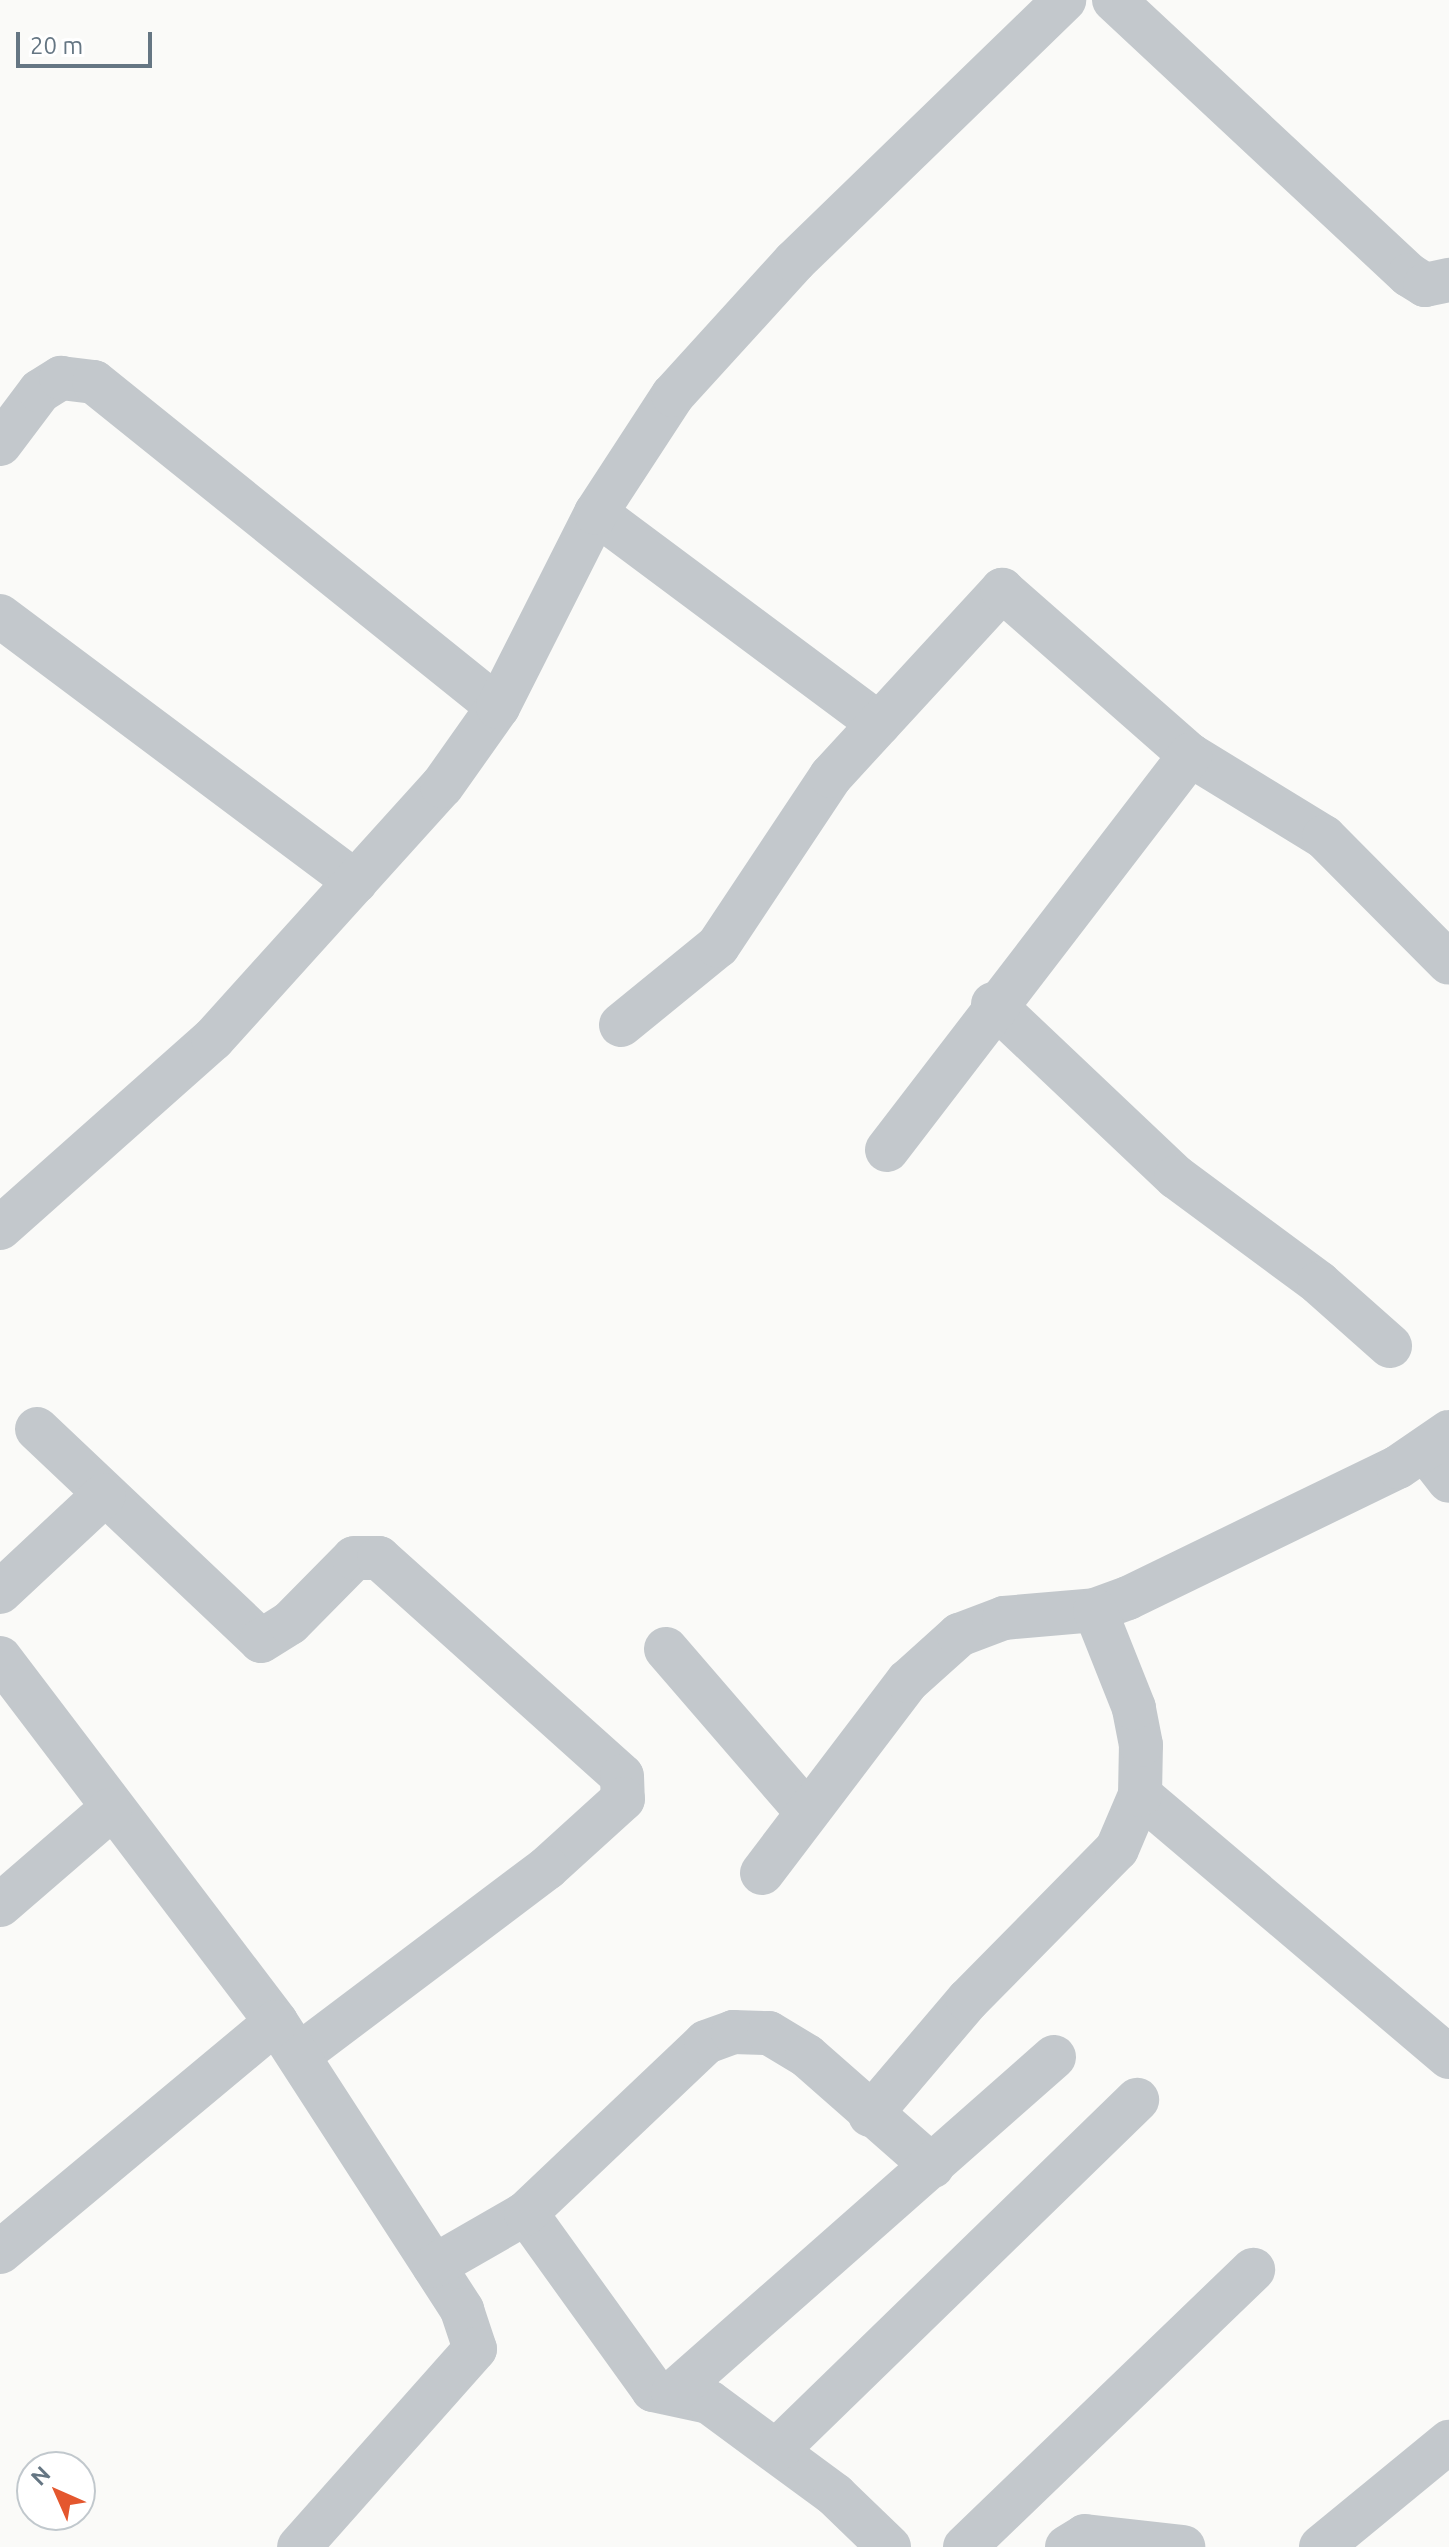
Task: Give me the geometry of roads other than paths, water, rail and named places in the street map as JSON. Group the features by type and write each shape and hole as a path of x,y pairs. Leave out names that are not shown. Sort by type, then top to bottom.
{"street":[{"path":"0,1228 213,1039 442,786 498,707 596,513 693,372 795,261 1064,0"},
{"path":"1114,0 1441,291"},
{"path":"0,444 40,391 61,378 94,382 498,707"},
{"path":"596,513 879,724"},
{"path":"621,1025 718,946 831,776 1002,590 1190,755 1324,837 1449,963"},
{"path":"0,616 355,882"},
{"path":"887,1150 993,1004 1190,755"},
{"path":"993,1004 1176,1177 1319,1283 1390,1346"},
{"path":"0,2252 287,2038 547,1868 623,1799 622,1776 379,1558 354,1558 290,1623 261,1641 37,1429"},
{"path":"762,1873 805,1810 908,1681 959,1635 1004,1618 1095,1610 1441,1454"},
{"path":"0,1592 104,1495"},
{"path":"870,2115 968,2000 1117,1849 1140,1795 1134,1708 1095,1610"},
{"path":"666,1649 805,1810"},
{"path":"0,1658 110,1810 287,2038 462,2310 475,2349 299,2547"},
{"path":"1140,1795 1449,2057"},
{"path":"0,1905 110,1810"},
{"path":"434,2266 526,2213 706,2042 733,2032 769,2033 807,2056 870,2115 932,2166"},
{"path":"673,2393 1054,2057"},
{"path":"778,2449 1137,2100"},
{"path":"526,2213 648,2385 709,2402 778,2449 875,2543"},
{"path":"965,2547 1253,2270"},
{"path":"1321,2547 1449,2442"},
{"path":"1067,2547 1085,2536 1183,2547"}]}
